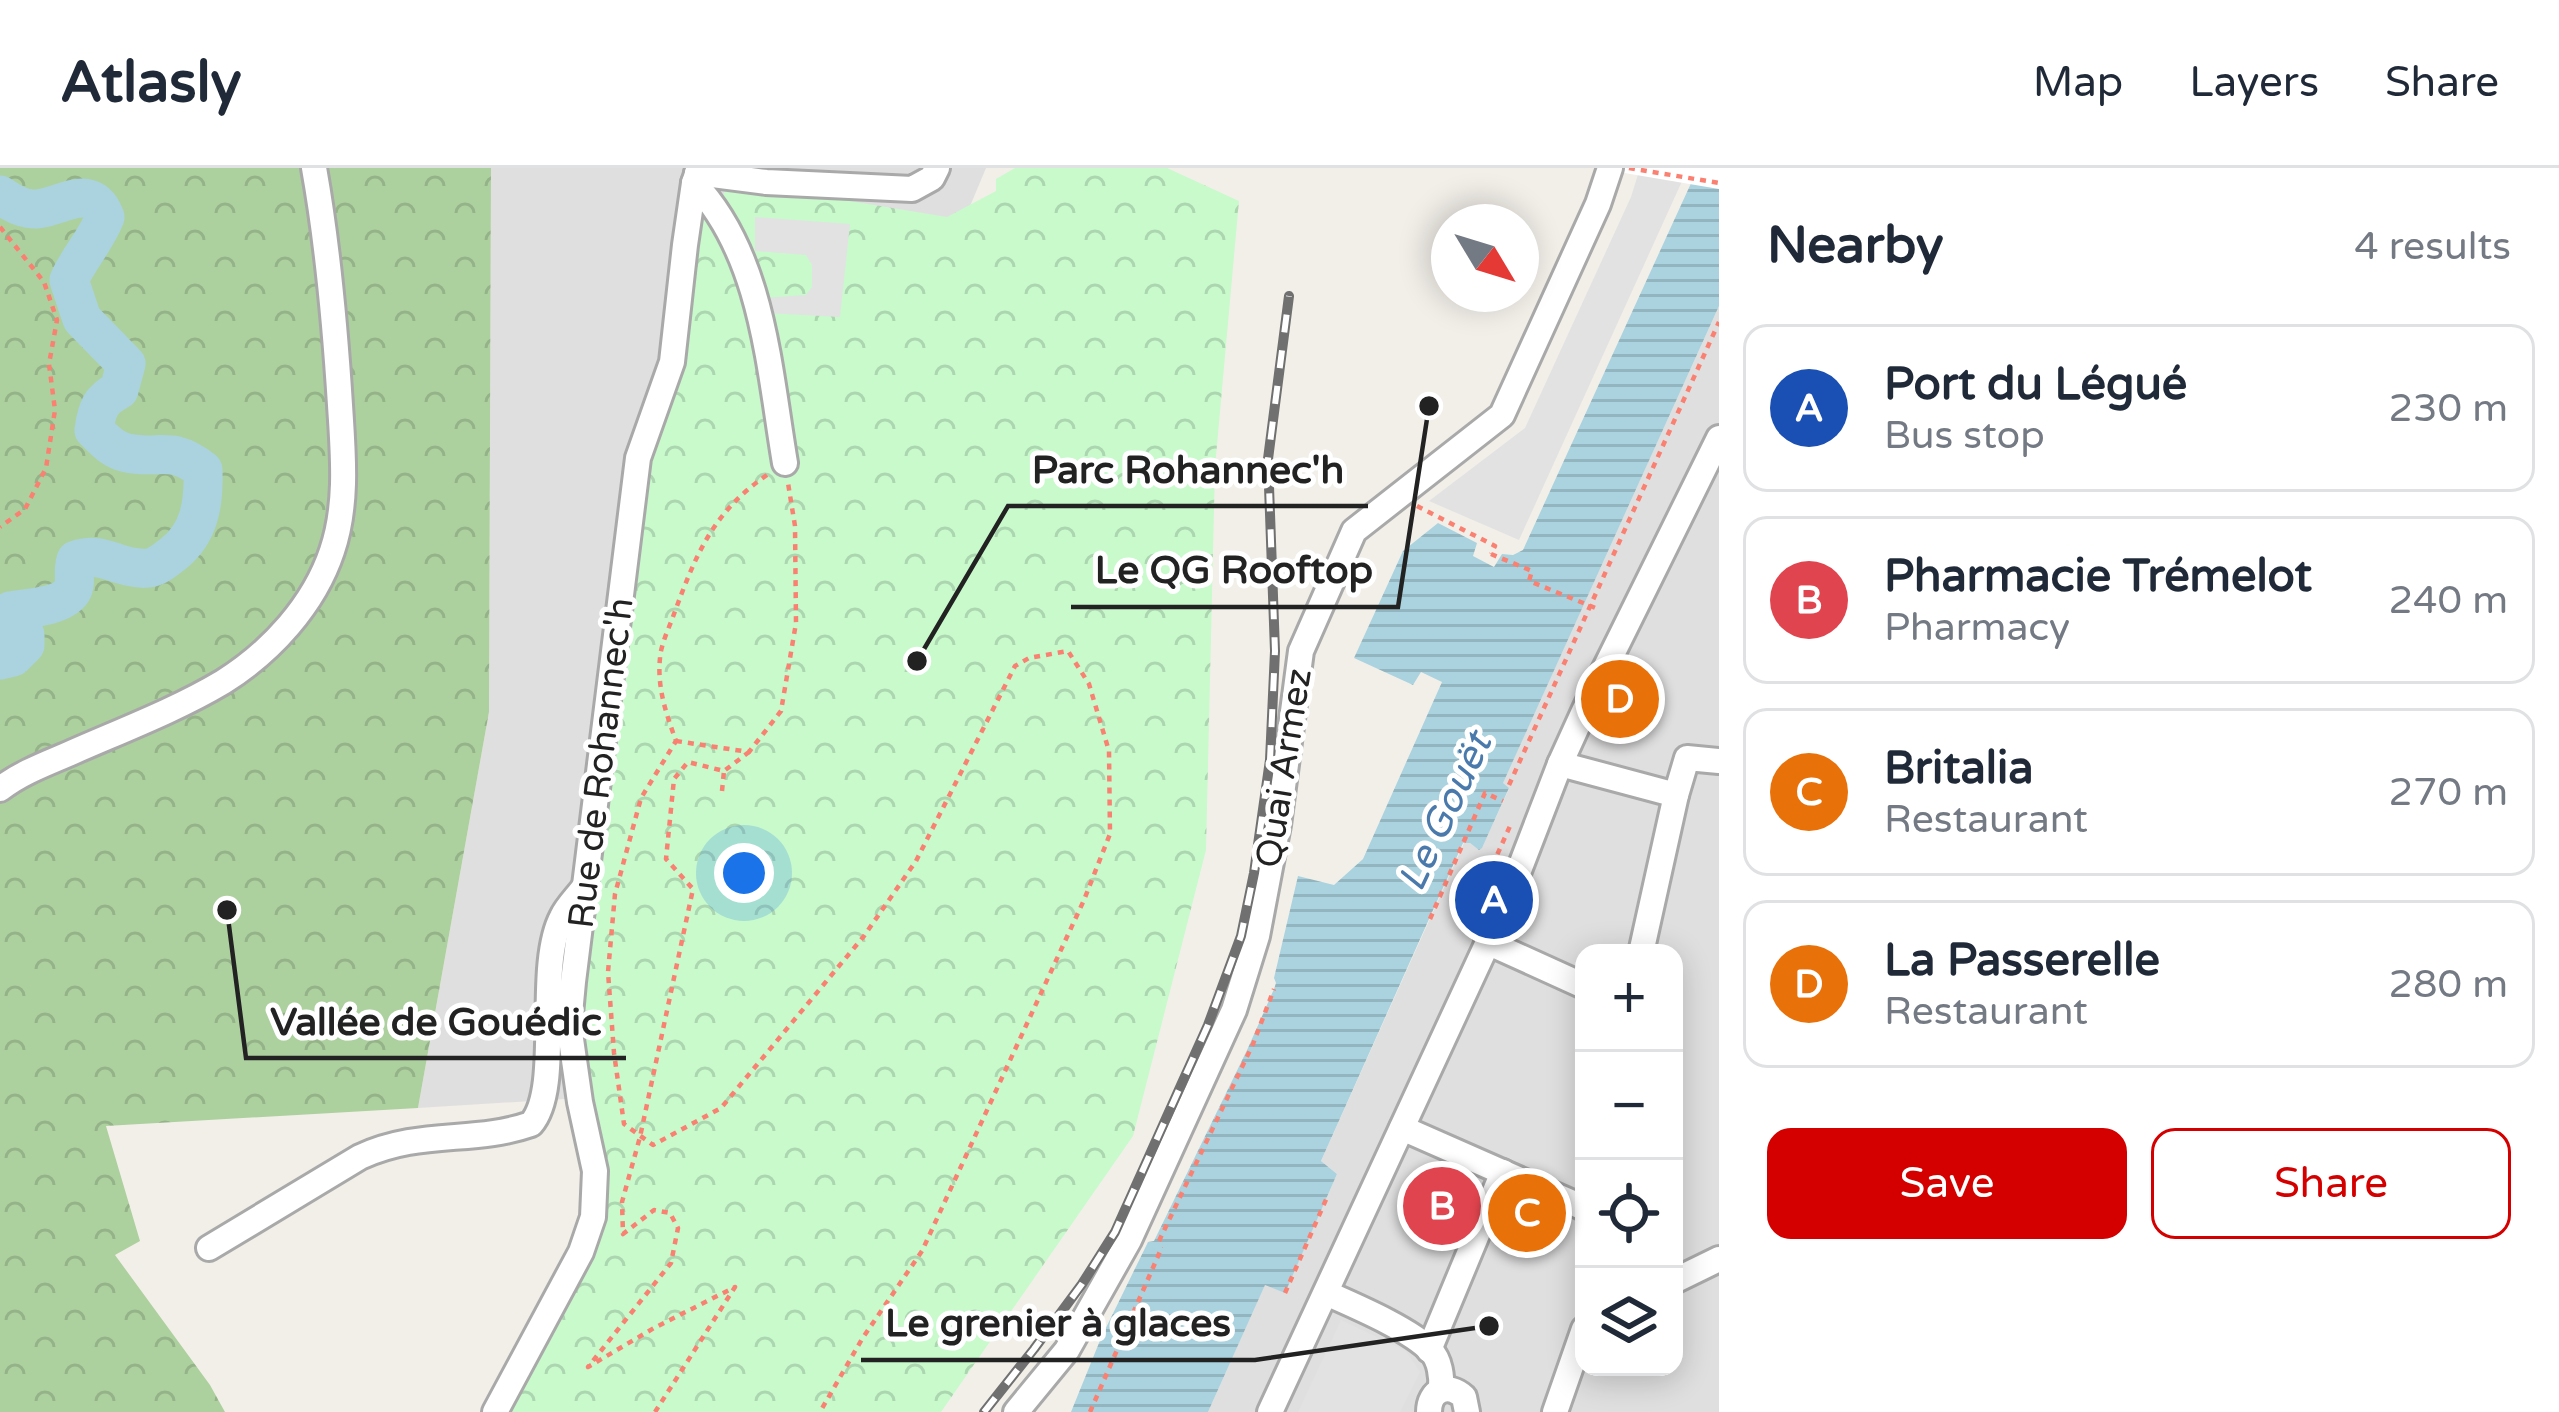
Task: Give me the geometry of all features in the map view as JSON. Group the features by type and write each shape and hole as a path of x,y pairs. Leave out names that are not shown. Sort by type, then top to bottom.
{"street":[{"path":"0,789 33,769 224,681 295,619 317,587 333,549 344,476 337,362 314,168"},
{"path":"697,174 912,190 932,178 938,168"},
{"name":"Quai Armez","path":"1016,1412 1067,1349 1129,1240 1234,1010 1261,914 1278,825 1301,651 1354,531 1502,415 1610,168"},
{"path":"697,174 729,229 750,285 764,338 784,463"},
{"name":"Rue de Rohannec'h","path":"495,1412 580,1252 593,1217 595,1171 569,1025 638,458 672,362 697,174"},
{"path":"1270,1412 1508,898 1560,764 1719,438"},
{"path":"1643,944 1687,758 1719,761"},
{"path":"1560,764 1676,795"},
{"path":"209,1248 385,1146 531,1124 543,1103 554,943 561,918 586,884"},
{"path":"1487,942 1575,982"},
{"path":"1402,1128 1575,1204"},
{"path":"1429,1349 1503,1172"},
{"path":"1683,1277 1719,1259"},
{"path":"1326,1293 1388,1322 1435,1354 1442,1379 1436,1401"},
{"path":"1555,1412 1575,1355"},
{"path":"1436,1401 1454,1389 1467,1402 1467,1412"}],"path":[{"path":"1629,168 1719,183"},
{"path":"0,227 44,282 57,320 49,364 55,410 46,468 25,509 0,527"},
{"path":"1509,785 1719,322"},
{"path":"676,741 660,695 659,655 690,570 725,510 784,463 795,526 796,622 782,711 749,752 724,771 722,791"},
{"path":"1397,496 1495,546 1491,554 1532,572 1529,581 1598,609"},
{"path":"676,741 641,799 615,894 608,972 624,1124 653,1145 721,1108 864,936 916,860 1016,666 1029,658 1068,651 1089,684 1109,751 1110,834 1084,900 922,1251 820,1412"},
{"path":"676,741 749,752"},
{"path":"656,1412 735,1287 588,1366 670,1262 678,1228 670,1213 654,1210 623,1234 622,1202 693,889 666,859 674,779 688,762 724,771"},
{"path":"1430,920 1485,793 1503,801"},
{"path":"1090,1412 1274,988"},
{"path":"1285,1293 1328,1195"}],"shaded area":[{"path":"491,168 986,168 597,1097 418,1108 489,712"},
{"path":"1640,168 1688,168 1519,540 1429,501 1525,428"},
{"path":"755,217 850,224 840,317 766,313 764,298 806,295 812,287 812,265 806,255 755,251"},
{"path":"1719,306 1719,1412 1208,1412 1265,1284 1285,1292 1337,1174 1321,1161 1464,843 1482,847 1509,789 1502,784"},
{"path":"1341,1320 1406,1351 1420,1372 1400,1412 1298,1412"}],"green space":[{"path":"0,168 491,168 489,712 418,1108 106,1126 140,1241 115,1255 225,1412 0,1412"},
{"path":"1015,168 1167,168 1239,201 1215,467 1206,850 1133,1136 941,1412 503,1412 604,1207 607,1177 587,1097 577,1017 646,472 685,355 702,210 722,199 728,181 947,217 996,191 996,179"}],"water":[{"name":"Le Gouët","path":"1698,168 1719,168 1719,306 1503,783 1509,788 1482,848 1463,843 1321,1161 1337,1174 1285,1293 1265,1285 1208,1412 1071,1412 1101,1338 1148,1242 1154,1241 1274,989 1298,876 1334,885 1363,859 1442,682 1421,672 1413,685 1354,658 1403,551 1438,523 1477,543 1473,556 1494,567 1502,554 1523,550"}],"pier":[{"path":"1595,168 1719,168 1719,189"}],"waterway":[{"path":"0,195 31,209 84,198 99,206 105,217 69,280 82,319 126,364 119,390 100,406 94,430 122,452 182,457 203,470 201,506 182,546 145,568 94,557 76,560 73,588 67,596 5,616 8,624 25,635 25,645 13,657 0,660"}],"railway":[{"path":"984,1412 1082,1284 1115,1232 1208,1025 1241,936 1270,760 1275,651 1268,459 1289,296"}],"place":[{"name":"Le QG Rooftop","path":"1429,406"},
{"name":"Parc Rohannec'h","path":"917,661"},
{"name":"La Passerelle","path":"1620,699"},
{"name":"Port du Légué","path":"1494,900"},
{"name":"Vallée de Gouédic","path":"227,910"},
{"name":"Pharmacie Trémelot","path":"1442,1206"},
{"name":"Britalia","path":"1527,1213"},
{"name":"Le grenier à glaces","path":"1489,1326"}]}
